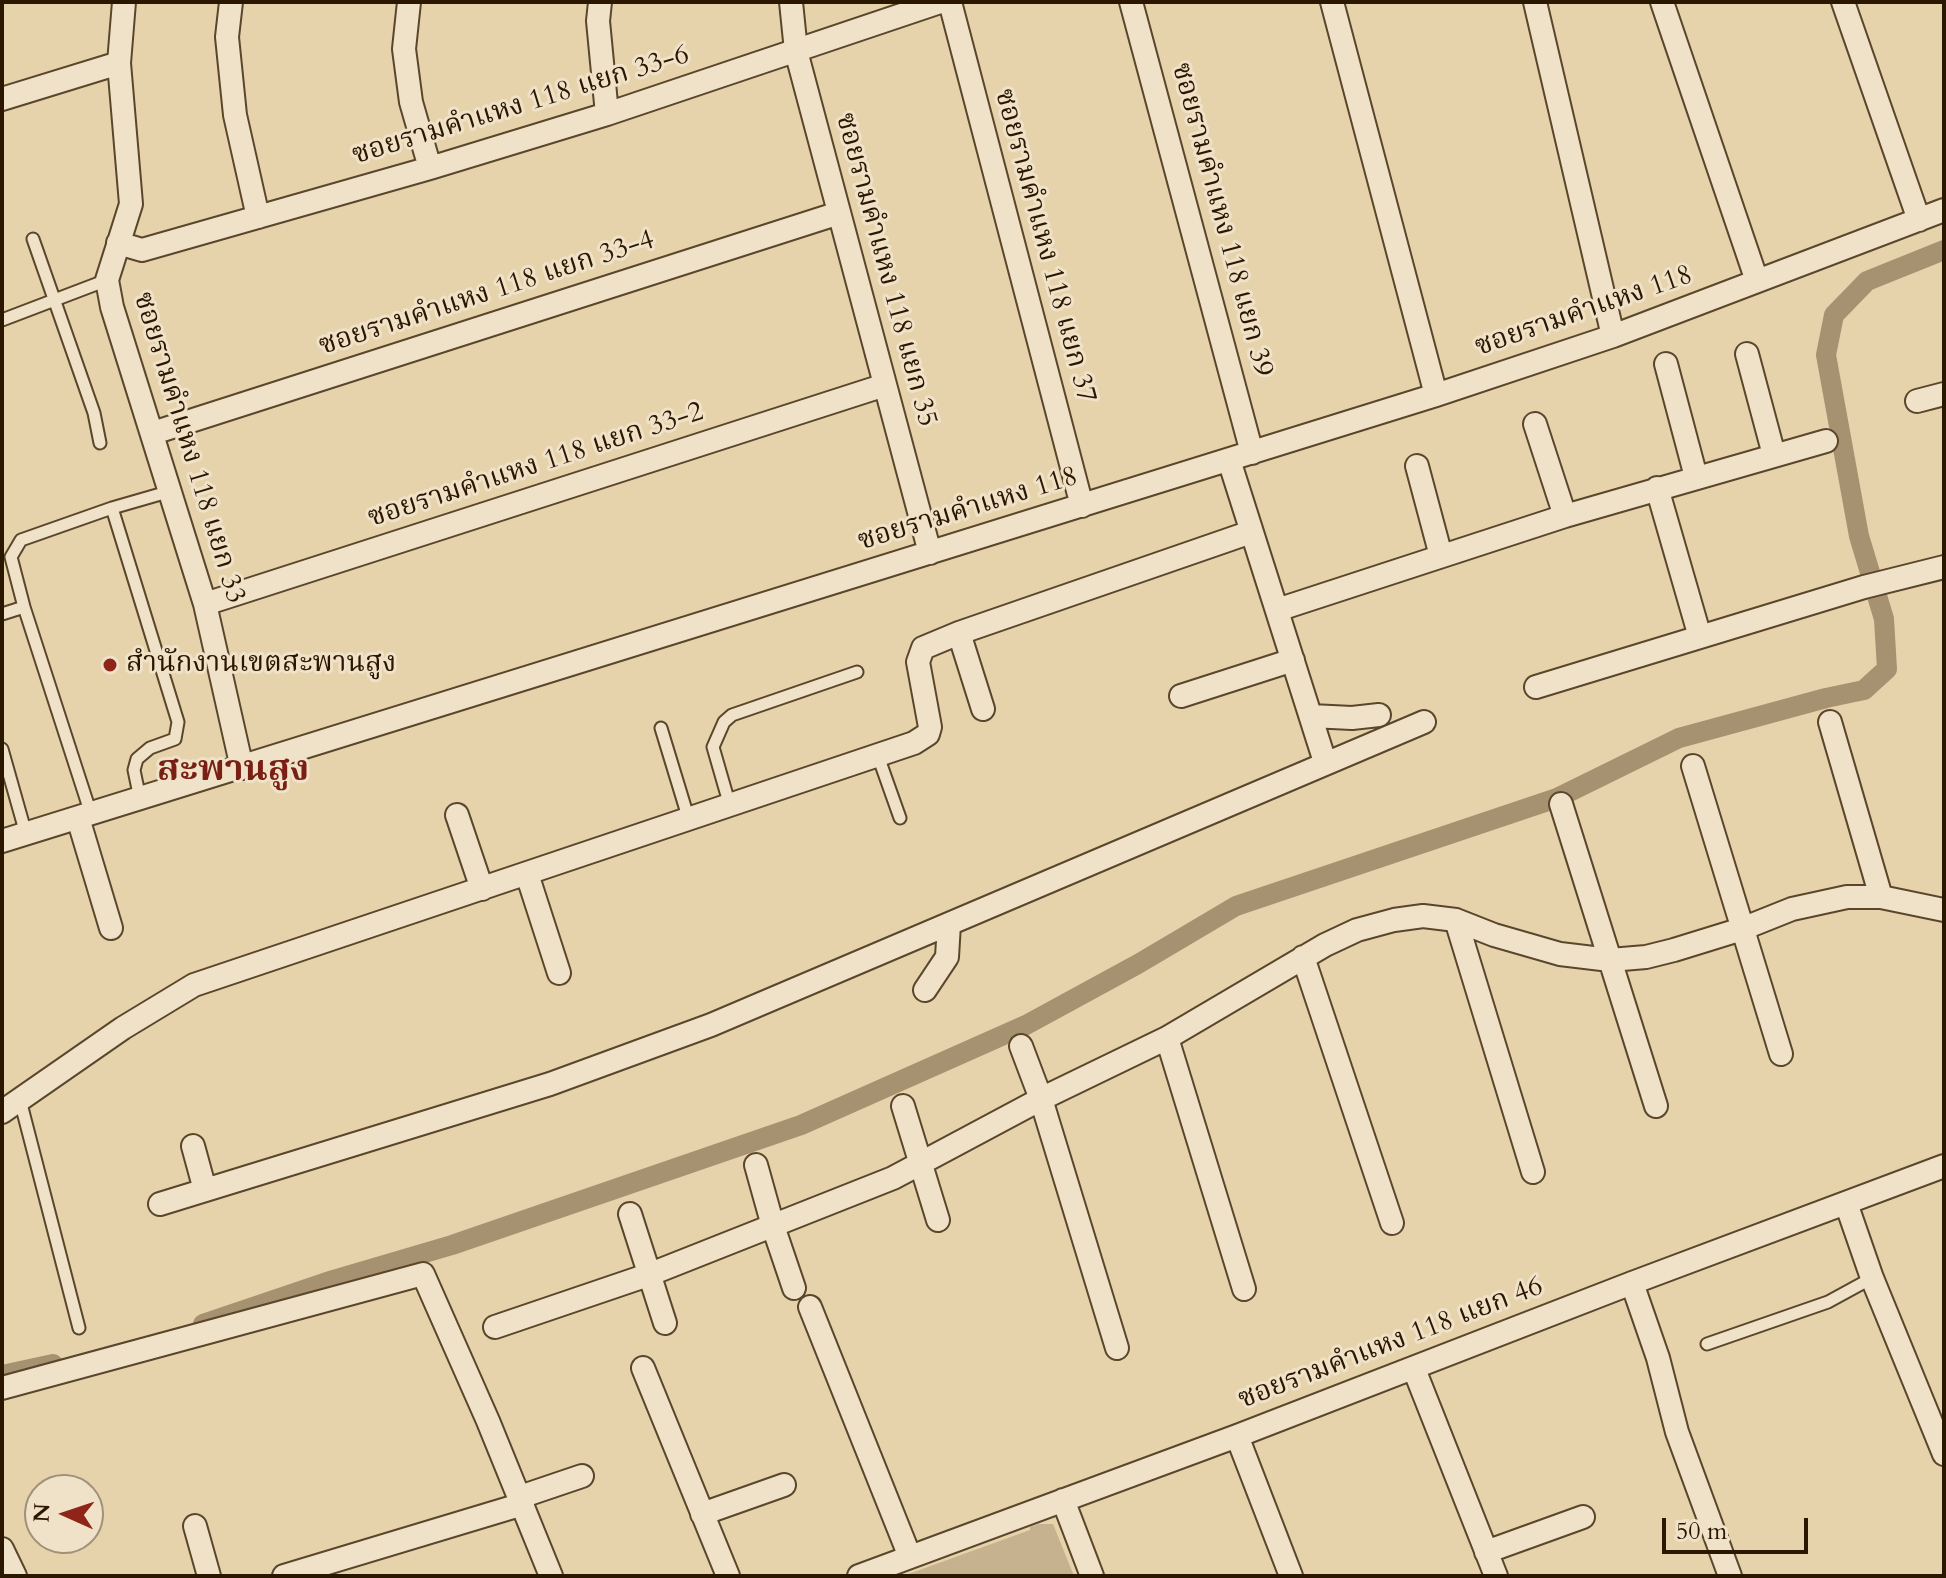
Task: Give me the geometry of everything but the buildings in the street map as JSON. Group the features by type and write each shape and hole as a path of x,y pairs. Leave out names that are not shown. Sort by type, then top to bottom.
{"street":[{"name":"ซอยรามคำแหง 118 แยก 33","path":"124,2 119,63 131,204 107,280 112,307 205,604 242,768"},
{"path":"231,2 227,37 235,115 258,217"},
{"path":"409,2 404,49 411,102 430,168"},
{"path":"600,2 598,21 607,114"},
{"name":"ซอยรามคำแหง 118 แยก 35","path":"791,2 796,51 930,553"},
{"name":"ซอยรามคำแหง 118 แยก 33-6","path":"118,243 142,250 430,168 607,114 940,2"},
{"name":"ซอยรามคำแหง 118 แยก 37","path":"950,2 1082,506"},
{"name":"ซอยรามคำแหง 118 แยก 39","path":"1131,2 1252,453"},
{"path":"1332,2 1436,395"},
{"path":"1535,2 1613,336"},
{"path":"1662,2 1757,281"},
{"path":"1843,2 1919,220"},
{"path":"2,99 119,63"},
{"name":"ซอยรามคำแหง 118","path":"2,841 1436,395 1613,336 1944,210"},
{"name":"ซอยรามคำแหง 118 แยก 33-4","path":"153,433 839,213"},
{"path":"1747,354 1774,455"},
{"path":"1666,364 1696,477"},
{"name":"ซอยรามคำแหง 118 แยก 33-2","path":"205,604 885,385"},
{"path":"1917,401 1944,394"},
{"path":"1535,424 1565,516"},
{"path":"1277,610 1565,516 1826,441"},
{"path":"1229,460 1325,762"},
{"path":"1417,466 1441,556"},
{"path":"1657,488 1700,637"},
{"path":"11,1106 123,1028 194,985 914,743 928,734 930,727 918,662 923,648 1251,532"},
{"path":"1536,687 1864,587 1944,567"},
{"path":"959,633 983,709"},
{"path":"1181,696 1293,660"},
{"path":"1311,716 1352,718 1379,715"},
{"path":"160,1204 550,1084 711,1025 1424,722"},
{"path":"1830,722 1881,897"},
{"path":"1693,766 1781,1054"},
{"path":"1561,804 1656,1106"},
{"path":"457,815 482,889"},
{"path":"85,816 111,928"},
{"path":"527,874 559,973"},
{"path":"495,1327 648,1275 893,1178 1041,1099 1167,1038 1303,957 1357,930 1423,916 1456,920 1538,948 1610,960 1646,957 1742,929 1816,902 1847,897 1881,897 1944,910"},
{"path":"1456,920 1533,1172"},
{"path":"925,990 947,957 949,924"},
{"path":"1303,957 1392,1223"},
{"path":"1167,1038 1244,1289"},
{"path":"1021,1046 1041,1099 1117,1348"},
{"path":"903,1106 938,1220"},
{"path":"193,1146 205,1190"},
{"path":"756,1165 794,1288"},
{"name":"ซอยรามคำแหง 118 แยก 46","path":"859,1576 1237,1436 1944,1166"},
{"path":"1846,1203 1872,1278 1944,1454"},
{"path":"630,1214 665,1323"},
{"path":"2,1388 423,1274 551,1576"},
{"path":"1632,1283 1658,1358 1677,1432 1730,1576"},
{"path":"810,1307 910,1557"},
{"path":"643,1368 728,1576"},
{"path":"1414,1369 1496,1576"},
{"path":"1237,1436 1291,1576"},
{"path":"284,1576 521,1500 582,1476"},
{"path":"702,1514 784,1485"},
{"path":"1063,1500 1092,1576"},
{"path":"1486,1552 1583,1517"},
{"path":"195,1526 209,1576"},
{"path":"2,1549 15,1576"}],"lane":[{"path":"33,239 94,413 100,443"},
{"path":"2,320 107,280"},
{"path":"85,816 11,557 21,540 171,491"},
{"path":"112,508 178,722 175,739 150,748 137,759 134,770 140,799"},
{"path":"2,614 24,607"},
{"path":"730,806 713,747 724,722 732,715 857,672"},
{"path":"661,728 689,820"},
{"path":"2,749 26,834"},
{"path":"878,756 900,818"},
{"path":"11,1106 79,1328"},
{"path":"1707,1344 1828,1302 1872,1278"}],"shaded area":[{"path":"1053,1524 1074,1576 903,1576 1030,1530 1030,1527"}],"waterway":[{"path":"203,1324 333,1280 452,1245 801,1125 1026,1025 1236,906 1557,798 1679,738 1864,690 1887,669 1884,619 1859,536 1826,355 1834,315 1867,281 1944,250"},
{"path":"2,1375 53,1364"}],"place":[{"name":"สำนักงานเขตสะพานสูง","path":"110,665"}],"district":[{"name":"สะพานสูง","path":"233,772"}]}
